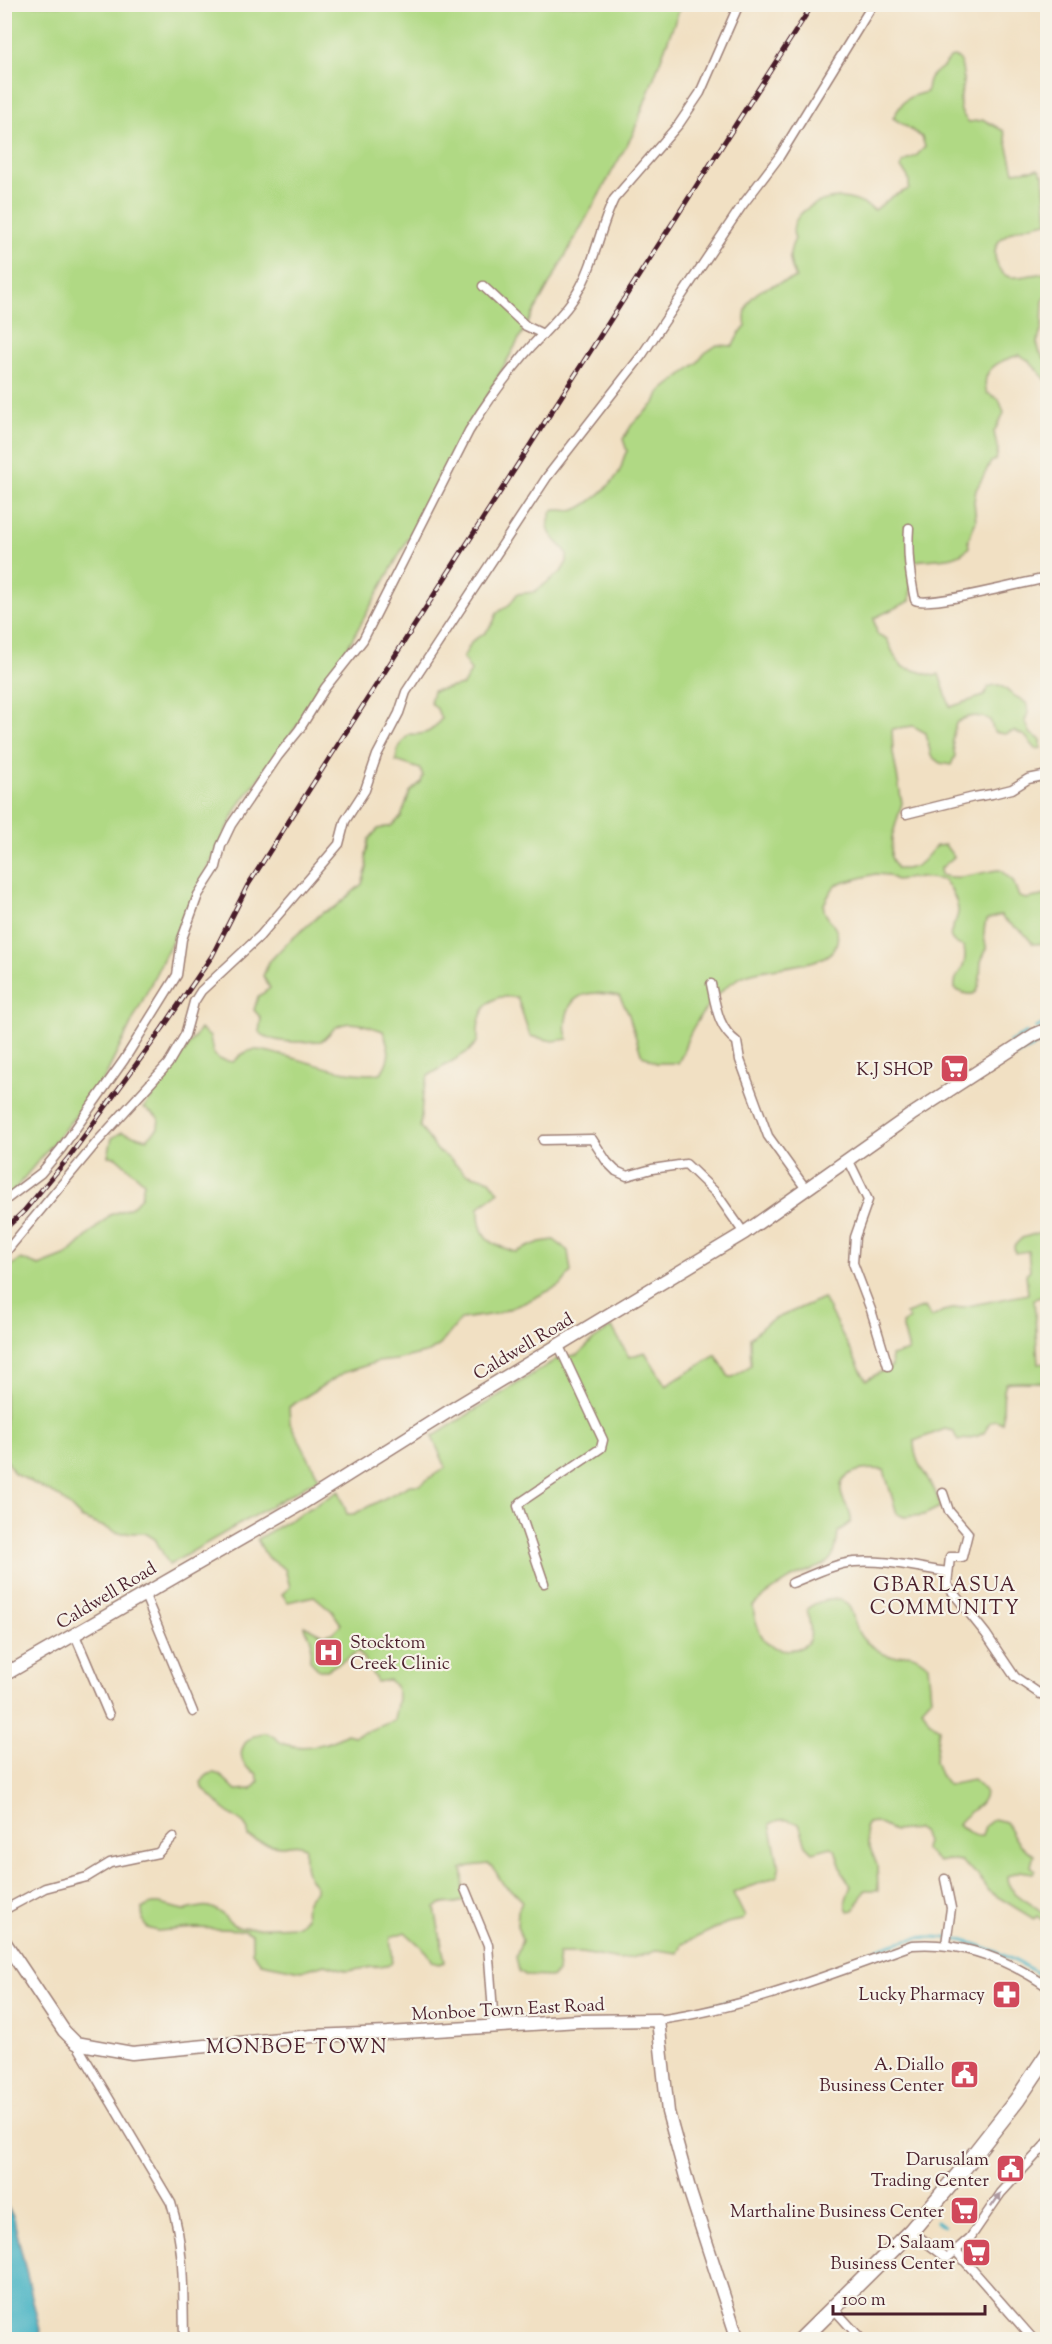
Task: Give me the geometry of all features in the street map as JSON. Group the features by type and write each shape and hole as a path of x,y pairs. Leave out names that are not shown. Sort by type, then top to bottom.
{"highway":[{"path":"801,2340 911,2231 959,2175 1017,2100 1047,2054"}],"main road":[{"name":"Caldwell Road","path":"8,1669 75,1635 303,1503 744,1233 928,1104 1034,1035 1047,1029"},
{"path":"4,1941 64,2031 76,2043"},
{"name":"Monboe Town East Road","path":"76,2043 132,2052 312,2036 579,2021 658,2020"},
{"path":"658,2020 668,2112 690,2192 738,2340"}],"street":[{"path":"4,1201 47,1165 98,1099 177,975 182,939 198,895 216,867 221,846 231,825 278,756 299,730 325,688 363,640 469,431 510,372 577,295 587,275 607,213 614,199 672,132 700,93 739,4"},
{"path":"4,1254 97,1142 168,1064 185,1035 194,1002 201,991 260,936 339,843 345,821 365,790 377,756 399,713 406,692 547,477 642,355 741,207 779,157 873,4"},
{"path":"483,286 526,326 543,334"},
{"path":"909,528 909,578 915,600 920,603 951,600 1047,578"},
{"path":"906,814 1012,789 1028,779 1047,775"},
{"path":"711,984 723,1028 726,1034 737,1042 740,1060 768,1136 806,1189"},
{"path":"543,1140 592,1139 607,1162 616,1171 627,1176 651,1169 686,1164 716,1193 744,1233"},
{"path":"848,1159 868,1200 855,1237 853,1263 872,1310 888,1366"},
{"path":"544,1583 518,1506 600,1448 603,1440 559,1346"},
{"path":"943,1493 949,1511 968,1533 962,1557 950,1557 947,1585 986,1634 1015,1677 1040,1694 1047,1694"},
{"path":"792,1583 827,1569 853,1562 878,1562 948,1572"},
{"path":"144,1593 193,1712"},
{"path":"75,1635 109,1715"},
{"path":"4,1910 45,1888 87,1876 110,1863 158,1853 173,1838"},
{"path":"945,1879 951,1908 946,1944"},
{"path":"465,1889 488,1945 494,2026"},
{"name":"Monboe Town East Road","path":"658,2020 688,2016 768,1996 912,1946 946,1944 987,1954 1029,1974 1047,1987"},
{"path":"76,2043 171,2203 176,2218 181,2260 184,2340"},
{"path":"911,2231 947,2258 970,2238 1001,2193 1047,2142"},
{"path":"956,2251 1034,2340"},
{"path":"834,2309 862,2340"}],"green space":[{"path":"5,5 681,5 633,134 325,688 239,805 101,1085 5,1201"},
{"path":"954,57 960,60 963,71 960,105 964,116 969,122 984,120 1004,131 1014,172 1038,169 1043,175 1047,222 1010,232 997,244 995,253 999,268 1008,276 1047,273 1047,296 1043,300 1042,328 1037,343 1040,353 1047,361 1047,381 1029,361 1020,355 999,363 989,372 985,385 987,393 999,399 1004,413 994,432 998,450 996,460 991,462 976,490 974,501 976,521 968,540 969,547 950,558 912,562 910,601 874,618 877,634 887,639 895,657 903,667 934,676 939,674 950,707 984,696 988,687 995,685 1025,702 1028,713 1025,721 1031,734 1041,740 1041,748 1036,749 1025,736 1014,731 1005,734 994,732 990,720 986,718 969,717 956,723 952,740 955,756 951,765 940,763 931,756 926,733 913,726 892,729 893,753 902,803 892,837 891,857 897,869 911,868 920,864 936,846 945,845 954,857 940,869 941,875 963,877 1000,870 1013,881 1019,897 1026,899 1047,895 1047,943 1033,944 1023,932 1004,920 1001,915 986,920 984,936 986,949 981,962 978,988 971,994 955,989 956,978 963,966 965,955 964,947 956,944 950,936 958,908 947,883 944,880 921,877 896,880 888,875 875,874 835,885 828,897 824,910 838,936 833,950 815,961 759,971 730,984 715,998 697,1021 678,1063 656,1063 641,1054 628,1012 619,996 593,993 578,997 568,1010 565,1028 568,1039 553,1041 530,1036 517,997 501,997 491,1001 481,1016 478,1041 469,1051 428,1076 423,1093 420,1127 437,1150 465,1173 490,1180 499,1192 479,1207 480,1226 487,1238 498,1246 516,1252 540,1242 554,1240 568,1251 571,1272 561,1285 496,1314 461,1319 440,1345 429,1352 377,1362 343,1373 289,1407 290,1423 319,1478 169,1565 155,1539 145,1533 119,1533 81,1518 60,1497 14,1473 5,1457 4,1277 12,1265 21,1259 39,1266 67,1255 110,1215 132,1207 141,1197 144,1182 116,1157 108,1156 112,1138 122,1132 147,1139 158,1128 159,1118 144,1108 200,1029 210,1037 213,1053 218,1059 233,1062 247,1051 260,1050 343,1071 381,1073 387,1062 388,1048 383,1031 372,1027 353,1023 341,1025 321,1041 305,1042 280,1041 259,1032 261,1018 254,1010 258,997 270,988 263,976 269,962 322,913 334,908 362,884 367,868 366,855 369,839 378,829 391,826 401,817 410,792 421,782 423,776 420,769 396,761 396,757 407,736 428,732 441,719 437,709 430,702 433,691 463,685 471,671 463,658 472,641 485,633 497,613 510,604 517,594 534,592 561,572 567,562 567,553 549,530 552,511 575,510 608,486 618,474 627,451 623,439 633,423 655,403 659,393 717,345 733,346 739,333 746,327 747,305 759,292 796,278 790,258 795,239 793,230 795,222 806,209 832,198 840,198 858,202 875,210 893,196 909,189 908,178 901,168 902,163 916,156 925,147 922,137 893,118 906,100 927,92 932,75"},
{"path":"1047,1230 1047,1295 1034,1299 1038,1364 1047,1363 1047,1382 1006,1383 1002,1423 993,1420 985,1432 978,1436 958,1441 953,1431 945,1429 914,1441 921,1468 938,1498 940,1507 924,1515 904,1517 897,1514 884,1470 861,1470 847,1476 841,1487 851,1522 838,1532 830,1560 792,1578 753,1606 760,1633 765,1641 769,1645 789,1650 802,1647 810,1638 807,1609 823,1601 841,1600 849,1607 857,1630 867,1642 886,1655 914,1655 928,1665 931,1698 922,1708 929,1721 939,1728 935,1761 940,1775 948,1785 973,1780 985,1791 979,1805 958,1824 972,1834 982,1836 985,1826 994,1819 1006,1822 1020,1845 1034,1854 1031,1866 1035,1870 1033,1873 1020,1871 1007,1876 1008,1883 1016,1894 1047,1916 1047,1924 1037,1916 1034,1919 988,1891 978,1875 961,1862 947,1860 939,1862 924,1849 926,1841 922,1832 917,1829 894,1831 875,1822 868,1823 865,1828 877,1865 878,1890 865,1890 854,1910 848,1911 846,1901 851,1885 843,1874 835,1849 831,1847 813,1852 806,1845 799,1824 784,1820 770,1824 779,1867 778,1876 733,1893 745,1917 742,1920 727,1923 682,1944 678,1953 657,1950 620,1960 581,1953 559,1953 557,1972 553,1977 527,1976 519,1971 516,1957 522,1940 517,1926 518,1911 522,1902 504,1885 489,1864 462,1869 465,1900 442,1904 435,1908 445,1962 439,1964 433,1962 427,1952 405,1932 391,1937 393,1957 391,1964 348,1971 325,1964 301,1971 261,1963 252,1952 252,1934 245,1930 196,1928 157,1931 148,1928 143,1921 142,1909 154,1904 182,1910 197,1907 211,1908 218,1910 237,1926 259,1928 298,1926 306,1917 306,1902 316,1891 306,1868 305,1847 295,1844 273,1845 248,1837 248,1830 244,1824 224,1809 202,1787 201,1783 205,1777 214,1773 223,1777 236,1790 252,1789 259,1781 256,1773 243,1763 241,1756 245,1744 256,1735 267,1733 284,1744 308,1747 333,1741 347,1734 354,1736 394,1721 398,1694 394,1684 389,1680 377,1682 359,1651 327,1670 319,1670 310,1661 311,1639 304,1625 324,1635 332,1633 341,1624 332,1611 314,1596 288,1602 282,1594 290,1587 285,1569 267,1557 257,1539 339,1491 347,1514 354,1514 410,1485 419,1485 446,1467 432,1437 560,1357 578,1355 593,1340 612,1327 629,1357 645,1352 666,1386 716,1355 729,1377 733,1377 751,1365 750,1338 768,1322 823,1298 866,1380 892,1366 891,1356 909,1351 902,1324 910,1319 906,1314 925,1307 931,1318 943,1311 1028,1294 1026,1274 1030,1270 1028,1251 1015,1253 1014,1246 1022,1238"}],"water":[{"path":"4,2202 13,2216 42,2339 5,2339"}],"waterway":[{"path":"1036,1028 1048,1022"},
{"path":"1010,1042 1027,1033"},
{"path":"1015,1056 1048,1039"},
{"path":"831,1970 890,1944 915,1938 943,1937 990,1949 1048,1979"},
{"path":"707,2007 727,2002"},
{"path":"936,2221 944,2226"}],"railway":[{"path":"4,1230 24,1211 69,1157 212,956 248,885 813,4"}],"place":[{"name":"K.J SHOP","path":"954,1069"},
{"name":"Stocktom Creek Clinic","path":"329,1652"},
{"name":"Lucky Pharmacy","path":"1006,1994"},
{"name":"A. Diallo Business Center","path":"965,2074"},
{"name":"Darusalam Trading Center","path":"1010,2169"},
{"name":"Marthaline Business Center","path":"965,2211"},
{"name":"D. Salaam Business Center","path":"976,2252"}],"district":[{"name":"GBARLASUA COMMUNITY","path":"945,1596"},
{"name":"MONBOE TOWN","path":"297,2046"}]}
